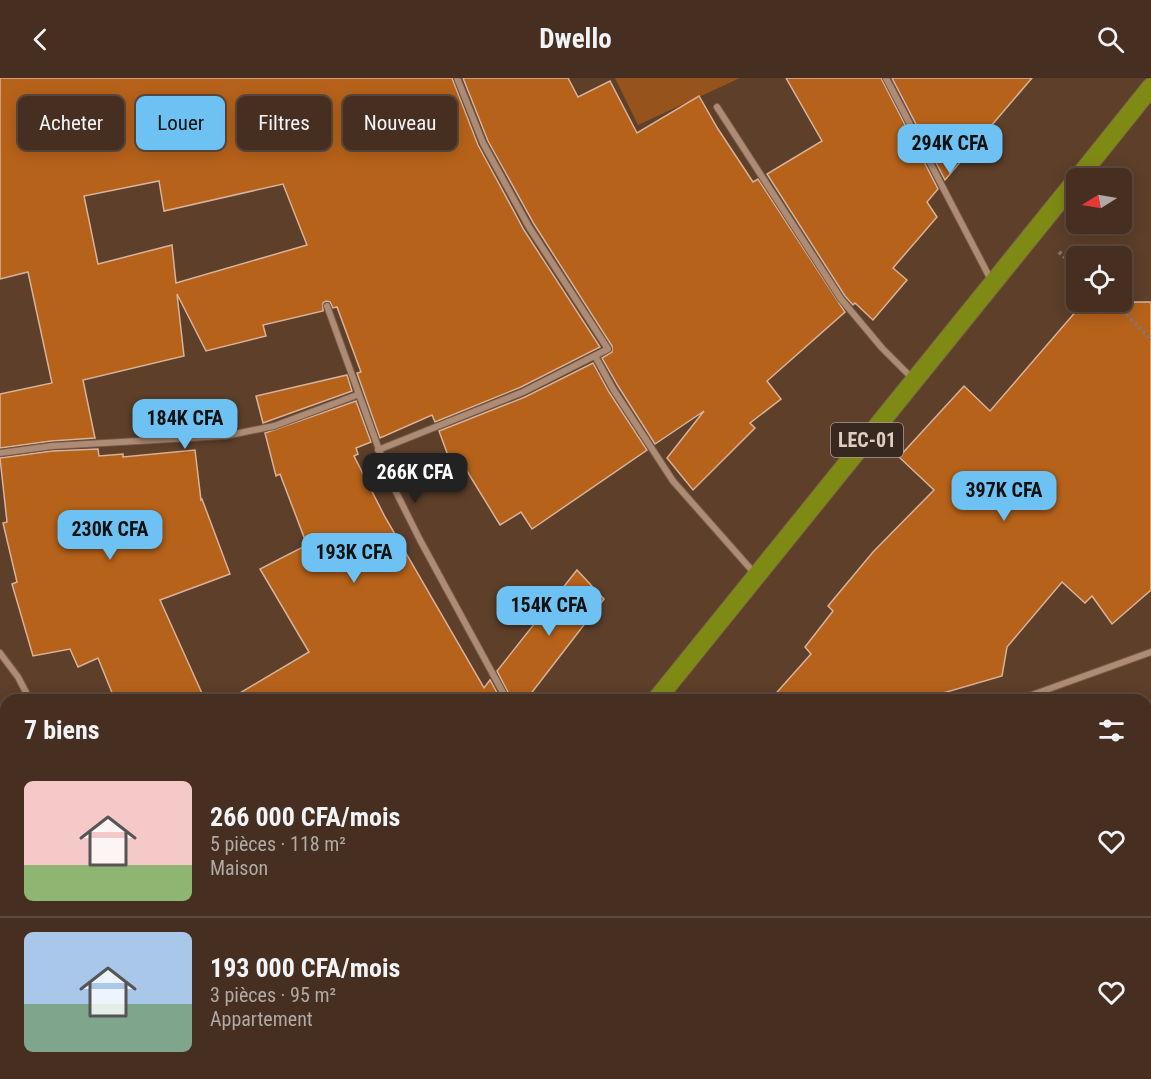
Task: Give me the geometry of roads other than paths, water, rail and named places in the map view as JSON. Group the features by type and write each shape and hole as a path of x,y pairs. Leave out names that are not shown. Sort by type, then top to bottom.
{"highway":[{"name":"LEC-01","path":"1086,168 1151,87"},
{"name":"LEC-01","path":"661,694 1066,192"}],"street":[{"path":"378,450 523,392 608,349 529,227 483,143 457,78"},
{"path":"886,78 992,283"},
{"path":"717,107 841,299 882,348 915,381"},
{"path":"327,306 357,395 390,480 504,694"},
{"path":"595,356 674,481 757,575"},
{"path":"0,453 52,446 225,436 274,426 357,395"},
{"path":"1036,694 1151,652"},
{"path":"0,653 18,677 27,694"}]}
